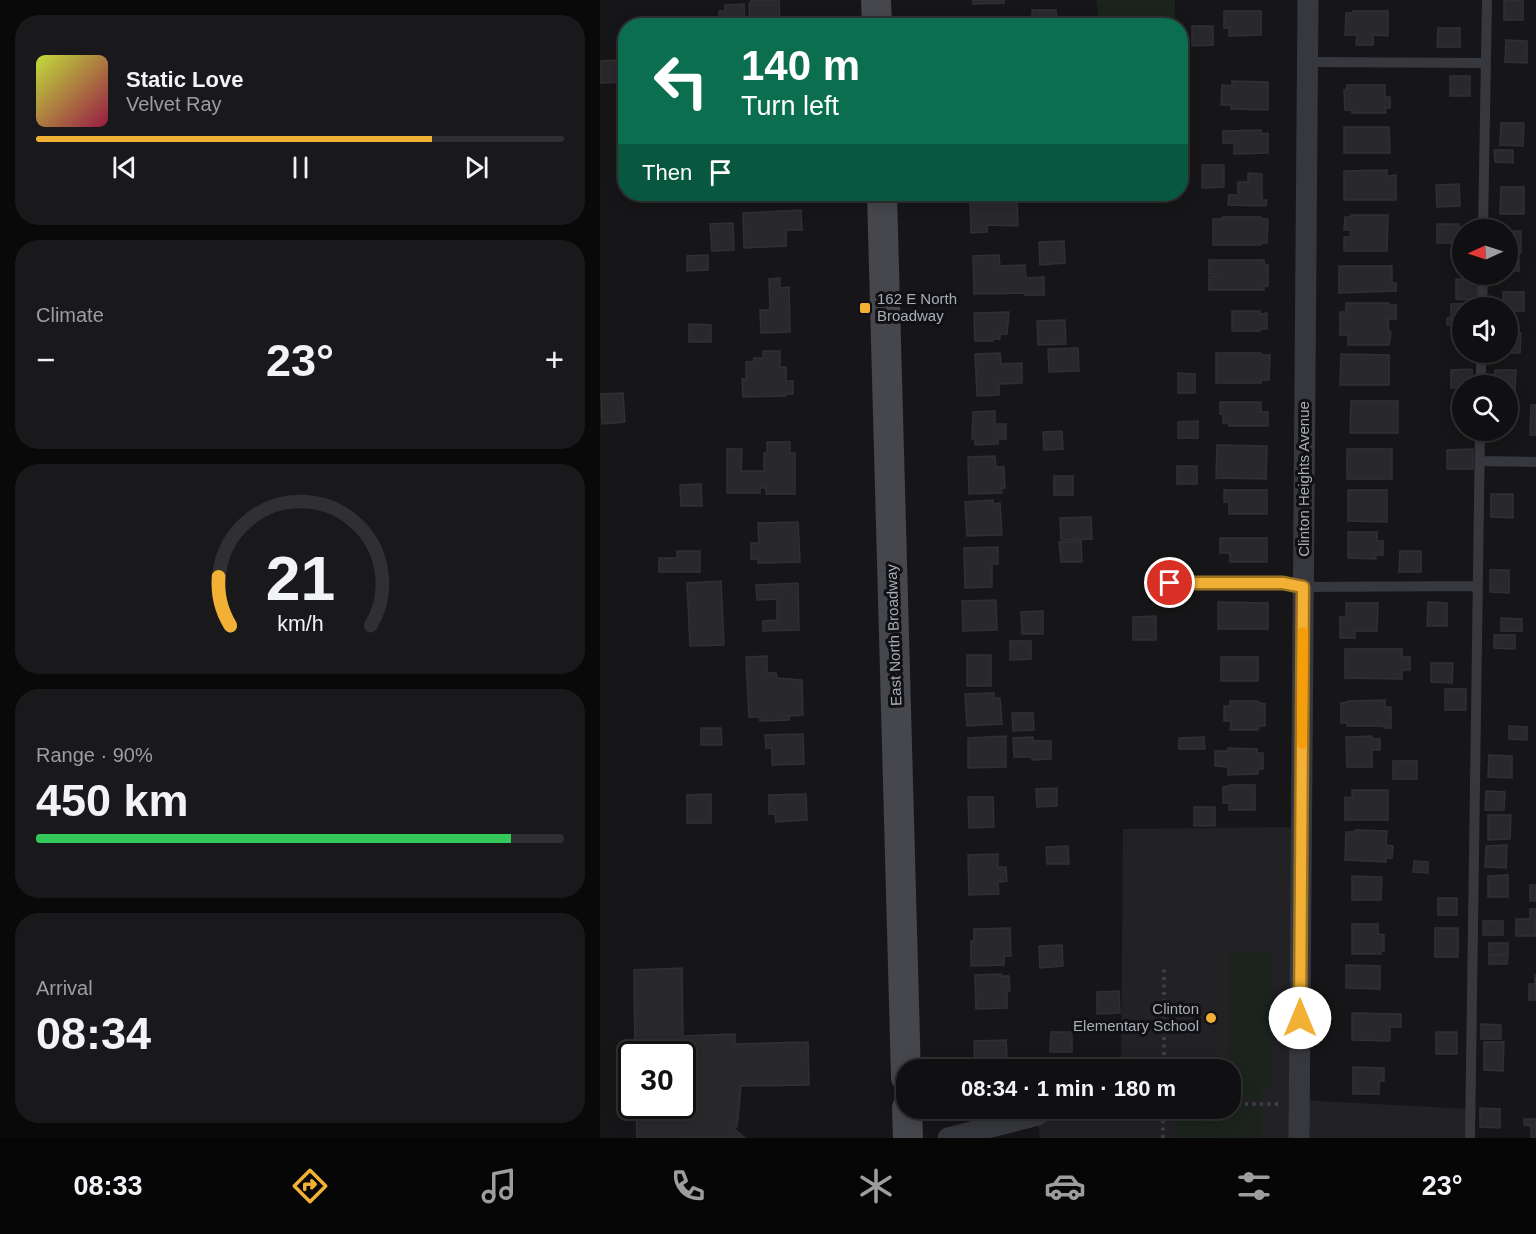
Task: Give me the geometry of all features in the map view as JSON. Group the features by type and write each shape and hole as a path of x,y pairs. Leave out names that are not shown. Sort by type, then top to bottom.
{"main road":[{"path":"876,0 877,18"},
{"name":"East North Broadway","path":"882,201 906,1059"},
{"path":"907,1119 908,1138"}],"street":[{"name":"Clinton Heights Avenue","path":"1299,1138 1308,0"},
{"path":"948,1138 1019,1119"}],"lane":[{"path":"1483,219 1487,0"},
{"path":"1307,62 1486,63"},
{"path":"1470,1138 1480,441"},
{"path":"1480,461 1536,462"},
{"path":"1152,583 1251,582 1283,583 1303,587 1478,586"}],"path":[{"path":"1164,968 1164,1059"},
{"path":"1241,1104 1283,1104"},
{"path":"1163,1119 1163,1138"}],"shaded area":[{"path":"1096,0 1175,0 1175,18 1099,18"},
{"name":"Clinton Elementary School","path":"1301,827 1299,1100 1471,1109 1470,1138 1040,1138 1038,1119 1241,1119 1241,1059 1121,1059 1123,829"},
{"path":"1230,952 1273,953 1270,1087 1262,1088 1262,1101 1241,1101 1241,1059 1230,1059"},
{"path":"1241,1106 1262,1106 1261,1138 1176,1138 1176,1119 1241,1119"}],"building":[{"path":"751,0 779,0 780,18 750,18 749,4"},
{"path":"973,0 1004,0 1004,3 973,4"},
{"path":"1504,0 1523,0 1523,20 1504,20"},
{"path":"744,4 745,18 719,18 719,11 725,11 725,5"},
{"path":"1032,10 1056,10 1056,18 1032,18"},
{"path":"1224,11 1261,11 1261,35 1229,36 1229,28 1224,28"},
{"path":"1353,11 1388,11 1388,36 1373,35 1373,45 1356,45 1357,35 1345,35 1346,13 1353,13"},
{"path":"1192,26 1213,26 1213,45 1192,46"},
{"path":"1438,28 1460,28 1460,47 1437,47"},
{"path":"1506,40 1527,41 1527,63 1505,62"},
{"path":"618,60 618,82 600,83 600,61"},
{"path":"1450,76 1470,76 1470,96 1450,96"},
{"path":"1232,81 1268,82 1268,110 1231,109 1232,105 1221,105 1222,85 1232,86"},
{"path":"1347,85 1385,85 1385,97 1390,97 1390,108 1385,108 1386,113 1352,113 1352,110 1345,110 1344,90 1347,89"},
{"path":"1501,123 1524,123 1523,146 1500,145"},
{"path":"1344,127 1389,127 1390,153 1344,153"},
{"path":"1261,130 1261,134 1268,133 1268,153 1234,154 1234,143 1223,143 1223,131"},
{"path":"1494,150 1513,150 1513,163 1495,162"},
{"path":"1202,165 1224,165 1224,187 1202,188"},
{"path":"1387,170 1387,176 1396,175 1396,200 1344,200 1344,171"},
{"path":"1248,173 1262,174 1262,200 1267,200 1266,206 1228,205 1229,195 1238,195 1238,182 1248,182"},
{"path":"1459,184 1460,206 1437,207 1436,185"},
{"path":"1501,187 1524,187 1524,214 1500,214"},
{"path":"970,201 1017,201 1018,226 987,225 987,232 971,233"},
{"path":"801,210 802,230 786,230 786,246 744,248 743,213"},
{"path":"1351,215 1388,215 1387,251 1344,251 1344,237 1350,237 1351,230 1344,230 1345,217 1351,217"},
{"path":"1222,217 1268,219 1267,243 1213,245 1213,219 1222,219"},
{"path":"733,223 734,250 712,251 710,224"},
{"path":"1437,224 1452,224 1452,243 1437,243"},
{"path":"1518,231 1521,231 1521,253 1518,253"},
{"path":"1064,241 1065,263 1040,265 1039,242"},
{"path":"708,255 708,270 687,271 687,256"},
{"path":"999,255 1000,266 1025,265 1026,278 1044,277 1044,295 974,294 973,256"},
{"path":"1209,260 1264,260 1265,265 1268,265 1268,286 1264,286 1264,290 1209,290 1209,276 1216,276 1216,274 1209,274"},
{"path":"1339,266 1392,266 1392,283 1396,283 1396,291 1339,293"},
{"path":"780,278 780,288 789,287 790,332 761,333 760,310 770,310 769,279"},
{"path":"1456,285 1477,285 1477,297 1456,297"},
{"path":"1503,292 1524,292 1524,311 1518,311 1518,297 1503,297"},
{"path":"1346,303 1396,305 1396,319 1388,319 1389,332 1391,332 1389,345 1348,345 1348,335 1340,335 1340,312 1346,312"},
{"path":"1451,304 1452,325 1447,325 1447,318 1451,317"},
{"path":"1232,311 1267,313 1267,329 1232,331"},
{"path":"1009,312 1007,334 1000,334 1000,339 993,339 993,341 975,341 974,313"},
{"path":"1065,320 1066,344 1038,345 1037,321"},
{"path":"689,324 711,325 711,342 689,342"},
{"path":"1518,333 1521,333 1520,353 1518,353"},
{"path":"1078,348 1079,371 1049,372 1048,349"},
{"path":"763,351 780,351 780,367 786,367 786,381 793,381 793,394 743,397 742,379 746,379 746,362 754,362 754,358 763,358"},
{"path":"1000,353 1001,364 1022,363 1022,383 999,384 999,395 977,396 975,354"},
{"path":"1216,353 1270,355 1269,380 1261,380 1261,383 1216,383"},
{"path":"1341,354 1389,355 1389,385 1340,385"},
{"path":"1472,369 1472,375 1452,375 1451,388 1451,370"},
{"path":"1495,370 1516,370 1516,375 1495,375"},
{"path":"1178,373 1195,374 1195,393 1178,393"},
{"path":"623,393 625,422 602,424 601,394"},
{"path":"1351,401 1398,401 1398,433 1350,433"},
{"path":"1220,402 1261,402 1261,412 1268,412 1268,426 1229,426 1228,423 1223,423"},
{"path":"1531,405 1536,405 1536,435 1530,435"},
{"path":"995,411 995,424 1006,424 1006,439 998,439 998,444 975,445 975,438 972,439 973,412"},
{"path":"1198,421 1198,438 1178,438 1178,422"},
{"path":"1062,431 1063,449 1044,450 1043,432"},
{"path":"767,442 790,442 790,453 795,453 795,494 766,494 766,488 760,488 760,493 727,493 727,449 742,449 741,471 764,471 764,453 767,453"},
{"path":"1217,445 1267,446 1266,479 1216,478"},
{"path":"1347,449 1392,449 1392,479 1347,479"},
{"path":"1473,449 1473,469 1447,469 1447,450"},
{"path":"995,456 996,467 1004,467 1005,488 1001,488 1002,493 969,494 968,457"},
{"path":"1177,466 1197,466 1197,484 1177,484"},
{"path":"1054,476 1073,476 1073,495 1054,495"},
{"path":"701,484 702,506 681,506 680,485"},
{"path":"1224,490 1267,490 1267,514 1229,514 1229,502 1224,502"},
{"path":"1348,490 1387,490 1387,522 1348,521"},
{"path":"1491,494 1513,494 1513,518 1491,517"},
{"path":"993,500 993,504 1000,503 1002,535 967,536 965,502"},
{"path":"1091,517 1092,539 1061,540 1060,518"},
{"path":"798,522 800,562 758,563 758,559 751,559 751,543 759,543 758,523"},
{"path":"1348,532 1377,532 1377,541 1383,541 1383,555 1376,555 1376,559 1348,558"},
{"path":"1220,538 1267,538 1267,562 1230,562 1230,553 1220,553"},
{"path":"1081,541 1082,562 1061,562 1059,542"},
{"path":"998,547 998,564 992,564 992,587 965,588 964,548"},
{"path":"677,551 700,551 700,572 659,572 659,558 677,558"},
{"path":"1400,551 1421,551 1421,572 1399,572"},
{"path":"1490,570 1509,570 1509,593 1490,592"},
{"path":"721,581 724,645 690,646 687,583"},
{"path":"798,583 799,630 763,631 763,621 777,620 777,599 757,600 756,585"},
{"path":"996,600 997,630 963,631 962,601"},
{"path":"1218,602 1268,603 1268,629 1218,629"},
{"path":"1428,602 1447,603 1447,626 1427,626"},
{"path":"1346,603 1378,603 1377,631 1355,631 1355,638 1340,638 1340,617 1346,617"},
{"path":"1043,611 1043,634 1022,634 1021,612"},
{"path":"1156,616 1156,640 1133,640 1133,617"},
{"path":"1501,618 1522,619 1522,631 1501,631"},
{"path":"1494,635 1515,635 1515,649 1494,648"},
{"path":"1010,641 1031,641 1031,659 1010,660"},
{"path":"1345,649 1402,649 1402,657 1410,657 1410,670 1402,670 1402,679 1345,678"},
{"path":"967,655 991,655 991,686 967,686"},
{"path":"767,656 767,673 776,673 777,678 802,680 803,715 789,716 789,720 760,721 760,717 749,717 746,657"},
{"path":"1221,657 1258,657 1258,681 1221,681"},
{"path":"1431,663 1453,663 1452,683 1431,682"},
{"path":"1445,689 1466,689 1466,710 1445,710"},
{"path":"994,693 994,698 1000,698 1002,724 967,726 965,694"},
{"path":"1385,700 1385,707 1391,707 1391,728 1347,726 1347,723 1341,723 1341,703"},
{"path":"1230,701 1258,701 1265,704 1265,726 1258,726 1258,730 1230,730 1231,721 1224,721 1224,706 1230,706"},
{"path":"1012,713 1033,713 1034,730 1013,731"},
{"path":"1509,726 1527,727 1527,740 1509,739"},
{"path":"701,728 721,728 722,745 701,745"},
{"path":"803,734 804,764 772,765 772,748 766,748 765,735"},
{"path":"1006,736 1006,767 968,768 968,738"},
{"path":"1372,736 1372,739 1380,739 1380,750 1372,750 1372,767 1347,767 1346,737"},
{"path":"1033,737 1033,741 1051,741 1051,759 1032,760 1032,757 1014,757 1013,738"},
{"path":"1204,737 1205,749 1179,749 1179,738"},
{"path":"1228,748 1257,749 1257,753 1263,753 1263,769 1258,769 1258,774 1228,775 1228,767 1215,766 1215,751 1228,751"},
{"path":"1489,755 1512,756 1512,778 1488,777"},
{"path":"1393,761 1417,761 1417,779 1393,779"},
{"path":"1255,785 1255,810 1229,810 1229,803 1223,803 1223,787"},
{"path":"1057,788 1057,806 1037,807 1036,789"},
{"path":"1352,790 1388,790 1388,820 1345,820 1345,797 1352,798"},
{"path":"1486,791 1505,792 1504,810 1485,810"},
{"path":"711,794 711,823 687,823 687,795"},
{"path":"806,794 807,820 776,822 775,814 769,814 769,795"},
{"path":"968,797 993,797 994,827 969,828"},
{"path":"1194,807 1215,807 1215,826 1194,826"},
{"path":"1488,815 1511,815 1510,839 1488,840"},
{"path":"1355,830 1387,831 1386,845 1393,846 1392,858 1386,858 1386,862 1345,860 1346,832 1355,832"},
{"path":"1507,845 1506,868 1485,867 1486,846"},
{"path":"1068,846 1069,864 1047,864 1046,847"},
{"path":"998,854 998,867 1006,867 1007,881 998,882 999,894 969,895 968,855"},
{"path":"1414,861 1428,862 1428,873 1413,872"},
{"path":"1508,875 1508,897 1488,897 1488,876"},
{"path":"1352,876 1382,877 1381,900 1352,900"},
{"path":"1530,885 1536,885 1536,901 1530,901"},
{"path":"1438,898 1457,898 1457,915 1438,915"},
{"path":"1530,909 1536,909 1536,936 1516,936 1516,919 1530,919"},
{"path":"1483,921 1503,921 1503,935 1483,935"},
{"path":"1352,924 1378,924 1378,934 1384,935 1384,951 1381,951 1381,954 1352,954"},
{"path":"1010,928 1011,956 1004,956 1004,965 971,966 971,941 974,941 974,929"},
{"path":"1435,928 1458,928 1458,957 1435,957"},
{"path":"1489,943 1508,943 1508,955 1489,955"},
{"path":"1062,945 1063,966 1040,968 1039,946"},
{"path":"1489,955 1508,955 1507,964 1489,964"},
{"path":"1346,965 1380,966 1380,989 1346,988"},
{"path":"682,968 683,1036 735,1034 735,1044 808,1042 809,1085 741,1086 737,1127 733,1128 745,1138 637,1138 636,1119 696,1119 696,1041 635,1041 634,970"},
{"path":"1001,974 1001,976 1009,976 1010,991 1007,991 1007,1008 976,1009 975,975"},
{"path":"1535,974 1536,1000 1529,1000 1529,984 1535,984"},
{"path":"1119,991 1120,1013 1097,1014 1097,992"},
{"path":"1352,1013 1401,1014 1401,1027 1390,1027 1390,1041 1352,1040"},
{"path":"1481,1024 1501,1025 1501,1039 1481,1039"},
{"path":"1051,1032 1072,1032 1072,1052 1050,1052"},
{"path":"1436,1032 1457,1032 1457,1054 1436,1054"},
{"path":"1006,1040 1007,1059 975,1059 974,1041"},
{"path":"1484,1042 1504,1042 1503,1071 1484,1070"},
{"path":"1353,1067 1384,1068 1384,1081 1379,1081 1379,1094 1353,1094"},
{"path":"1480,1108 1500,1109 1500,1128 1480,1127"},
{"path":"1524,1119 1536,1119 1536,1138 1531,1138 1531,1126 1524,1125"}],"slow traffic":[{"path":"1302,744 1303,632"}],"place":[{"name":"162 E North Broadway","path":"865,308"},
{"name":"Clinton Elementary School","path":"1211,1018"}],"route":[{"path":"1170,583 1251,582 1283,583 1303,587 1300,1018"}]}
